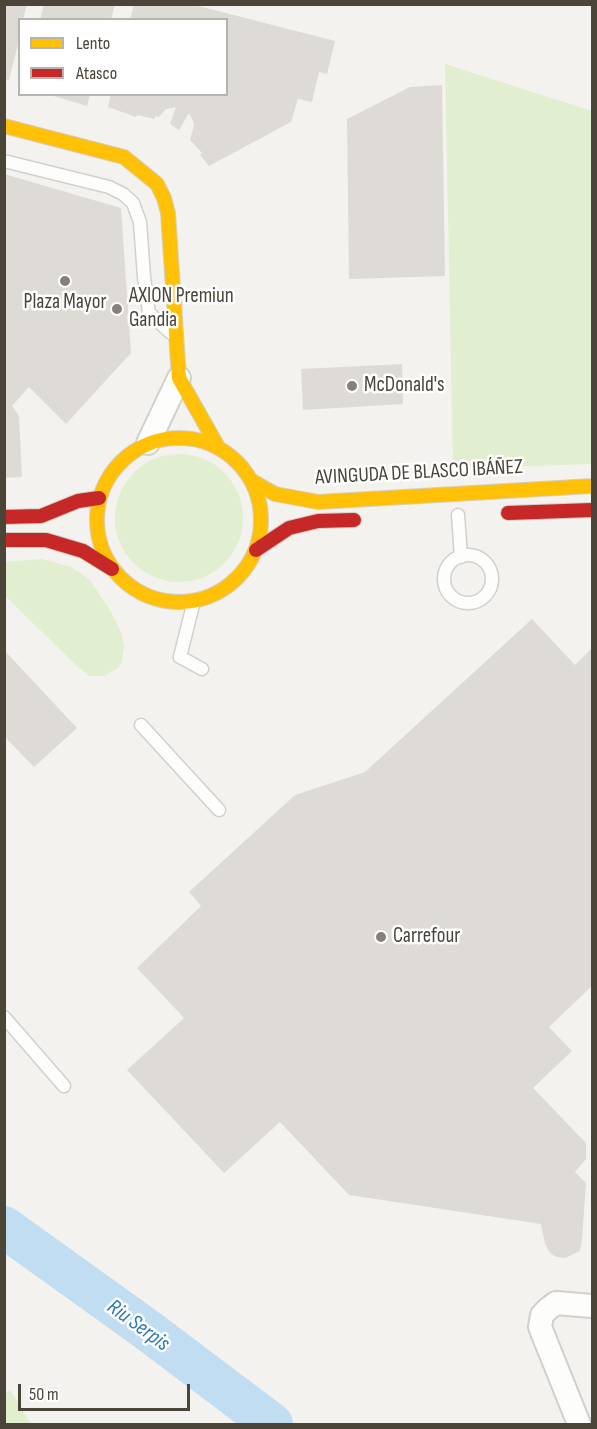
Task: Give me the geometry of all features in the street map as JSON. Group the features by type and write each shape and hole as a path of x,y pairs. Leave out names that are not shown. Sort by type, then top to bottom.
{"main road":[{"path":"4,126 124,157 157,184 168,213 179,378 218,447"},
{"path":"4,540 46,540 83,551 112,569 129,586 144,595 160,600 194,601 220,591 241,574 256,550 261,527 260,503 252,481 238,461 218,447 195,438 171,438 147,443 126,456 109,475 99,498 96,517 103,553 112,569"},
{"name":"AVINGUDA DE BLASCO IBÁÑEZ","path":"252,481 275,494 318,502 592,486"},
{"path":"4,517 41,516 78,501 99,498"},
{"path":"491,514 592,510"},
{"name":"AVINGUDA DE BLASCO IBÁÑEZ","path":"256,550 289,528 318,521 372,519"}],"street":[{"path":"147,443 179,378"},
{"path":"579,1425 540,1327 542,1315 556,1303 592,1306"}],"lane":[{"path":"4,161 109,187 133,203 140,222 149,313 176,338"},
{"path":"458,515 461,556"},
{"path":"194,601 180,657 202,669"},
{"path":"141,724 219,810"},
{"path":"4,1017 64,1086"}],"green space":[{"path":"445,64 592,111 592,464 453,469"},
{"path":"179,454 204,458 225,472 239,493 243,518 239,543 225,564 204,578 179,582 154,578 133,564 119,543 115,518 119,493 133,472 154,458"},
{"path":"42,559 71,567 89,579 110,610 121,632 124,646 122,661 118,668 104,676 90,676 5,596 5,562"},
{"path":"10,1390 31,1424 5,1424 5,1394"}],"building":[{"path":"4,4 27,4 24,18 18,18 18,44 9,80 4,79"},
{"path":"44,4 115,4 112,18 40,18"},
{"path":"134,4 191,4 335,41 327,74 319,72 312,102 298,99 291,122 209,166 200,155 202,153 190,140 194,125 189,113 179,130 170,124 176,107 166,109 154,119 138,115 136,117 108,107 111,96 228,96 228,18 130,18"},
{"path":"442,85 445,276 349,279 347,119 410,87"},
{"path":"54,96 90,96 87,106"},
{"name":"Plaza Mayor","path":"4,174 121,208 131,353 66,424 29,387 12,406 19,416 22,477 4,478"},
{"name":"McDonald's","path":"402,364 403,404 303,410 301,369"},
{"name":"Carrefour","path":"532,619 575,665 592,648 592,986 549,1027 572,1051 533,1088 586,1143 586,1159 575,1172 586,1183 580,1251 565,1258 556,1257 550,1253 545,1244 541,1224 349,1195 280,1122 224,1173 127,1070 184,1018 137,968 201,906 189,892 295,795 365,772"},
{"path":"4,650 77,728 34,767 4,736"}],"waterway":[{"name":"Riu Serpis","path":"4,1227 146,1329 272,1424"}],"traffic: slow":[{"path":"4,126 124,157 157,184 168,213 179,378 218,447"},
{"path":"179,438 195,439 210,444 237,462 255,489 260,504 261,520 260,536 255,551 237,578 210,596 195,601 179,602 163,601 148,596 121,578 103,551 98,536 97,520 98,504 103,489 121,462 148,444 163,439 179,438"},
{"path":"252,481 275,494 318,502 592,486"}],"traffic: jam":[{"path":"4,517 41,516 78,501 99,498"},
{"path":"508,513 592,510"},
{"path":"256,550 289,528 318,521 354,520"},
{"path":"4,540 46,540 83,551 112,569"}],"place":[{"name":"Plaza Mayor","path":"65,281"},
{"name":"AXION Premiun Gandia","path":"117,309"},
{"name":"McDonald's","path":"352,386"},
{"name":"Carrefour","path":"381,937"}]}
